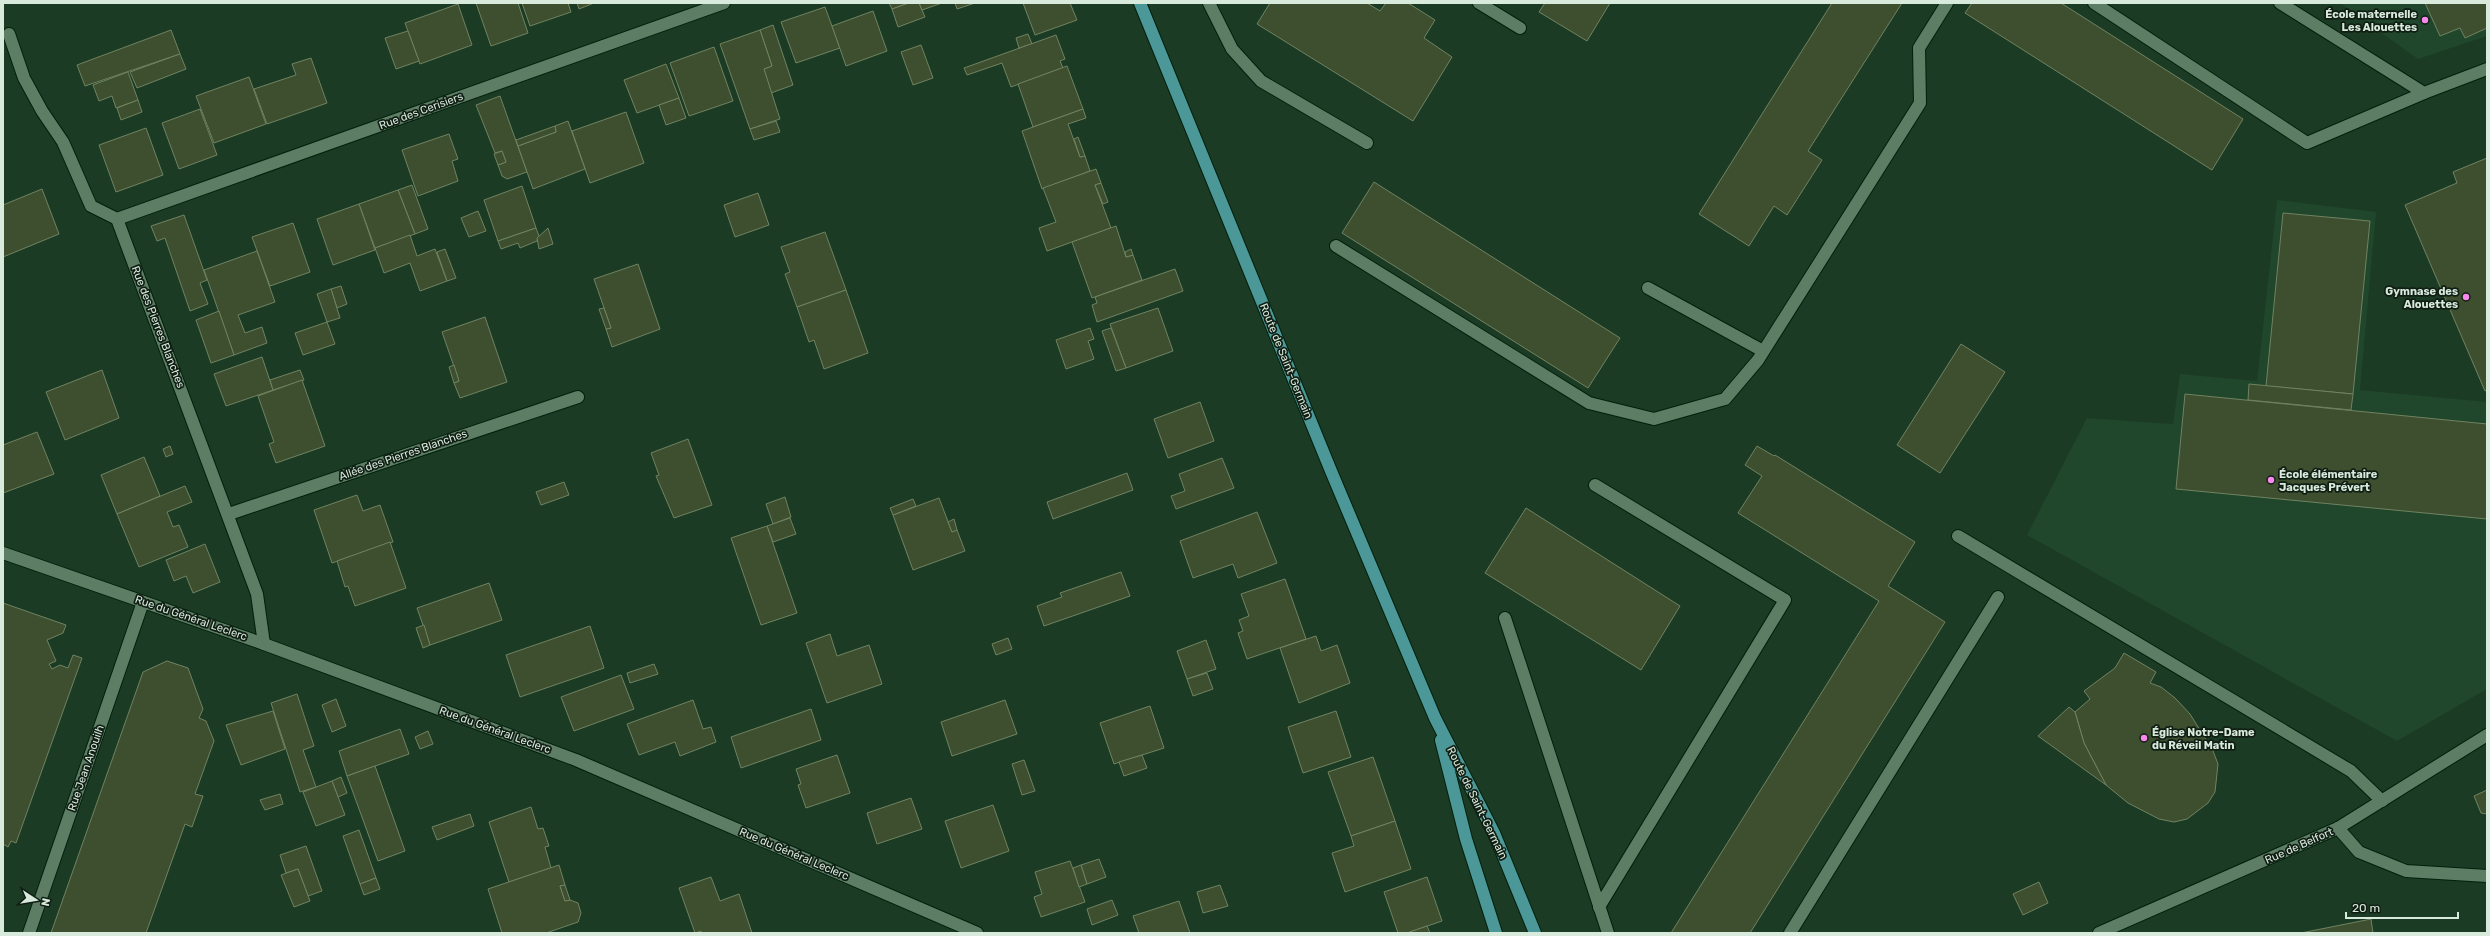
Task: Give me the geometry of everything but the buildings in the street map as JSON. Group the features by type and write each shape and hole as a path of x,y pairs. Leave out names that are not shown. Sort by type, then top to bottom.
{"main road":[{"name":"Route de Saint-Germain","path":"1140,3 1331,471 1435,718 1494,833 1535,933"},
{"name":"Route de Saint-Germain","path":"1435,718 1466,839 1496,933"}],"street":[{"name":"Rue des Cerisiers","path":"117,219 724,3"},
{"path":"1209,3 1232,49 1261,81 1367,143"},
{"path":"1479,3 1520,28"},
{"path":"1336,246 1590,403 1654,419 1725,399 1763,351 1920,103 1919,48 1947,3"},
{"path":"2094,3 2307,143 2424,93 2487,69"},
{"path":"2280,3 2424,93"},
{"path":"9,34 24,78 42,111 63,142 91,206 117,219"},
{"name":"Rue des Pierres Blanches","path":"117,219 229,514 257,594 264,644"},
{"path":"1648,288 1763,351"},
{"name":"Allée des Pierres Blanches","path":"229,514 578,397"},
{"path":"1595,485 1785,600 1599,907"},
{"path":"1958,536 2351,771 2382,801"},
{"name":"Rue du Général Leclerc","path":"3,553 264,644 576,760 977,933"},
{"path":"1790,933 1998,597"},
{"name":"Rue Jean Anouilh","path":"29,933 143,602"},
{"path":"1505,618 1608,933"},
{"name":"Rue de Belfort","path":"2100,933 2338,828 2487,735"},
{"path":"2338,828 2359,852 2406,871 2487,876"}],"shaded area":[{"name":"École maternelle Les Alouettes","path":"2340,3 2487,3 2487,36 2418,59"},
{"name":"École élémentaire Jacques Prévert","path":"2277,200 2376,212 2360,390 2487,402 2487,689 2397,741 2027,535 2087,418 2173,424 2180,374 2257,381"}],"place":[{"name":"École maternelle Les Alouettes","path":"2425,20"},
{"name":"Gymnase des Alouettes","path":"2466,297"},
{"name":"École élémentaire Jacques Prévert","path":"2271,480"},
{"name":"Église Notre-Dame du Réveil Matin","path":"2144,738"}]}
